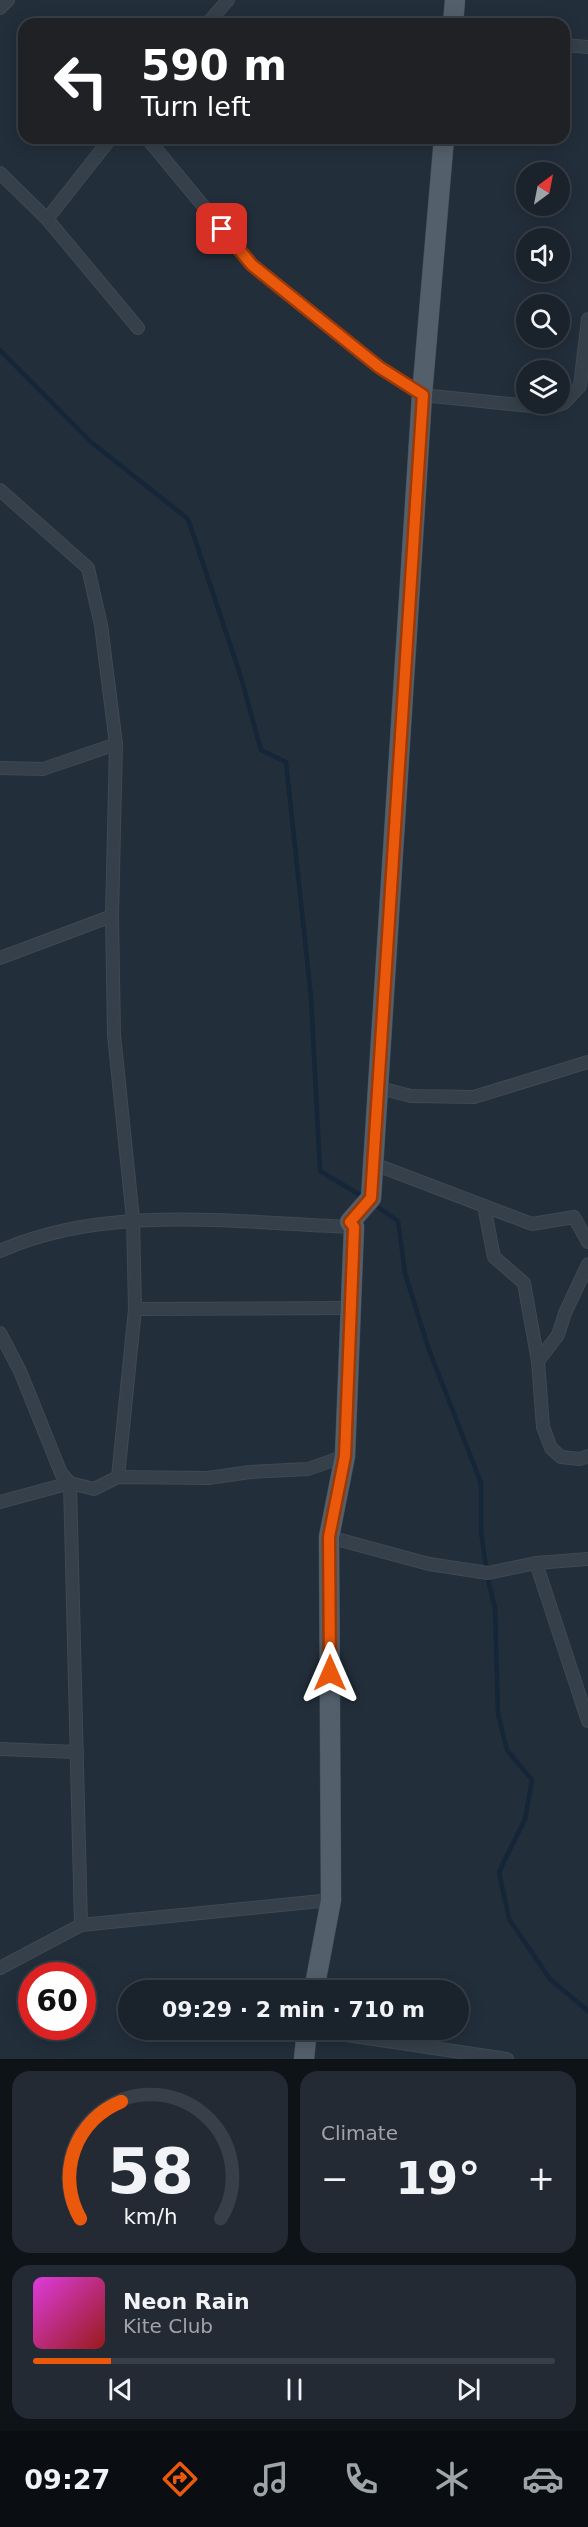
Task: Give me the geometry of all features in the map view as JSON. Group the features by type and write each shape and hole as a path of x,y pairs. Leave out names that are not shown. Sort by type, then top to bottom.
{"main road":[{"path":"454,18 455,0"},
{"path":"316,1980 331,1900 329,1537 345,1456 352,1225 371,1198 380,1088 423,395 444,144"},
{"path":"304,2059 306,2040"}],"street":[{"path":"0,8 8,0"},
{"path":"212,18 228,0"},
{"path":"570,46 588,47"},
{"path":"47,219 106,144"},
{"path":"152,144 252,265 379,367 423,395 550,408 564,403 580,386 588,319"},
{"path":"0,173 47,219 138,328"},
{"path":"0,490 88,568 101,625 116,744 112,916 114,1035 133,1219 135,1309 118,1477"},
{"path":"0,768 43,769 116,744"},
{"path":"0,958 112,916"},
{"path":"380,1088 411,1096 474,1097 588,1062"},
{"path":"373,1172 382,1167 532,1224 574,1217 588,1242"},
{"path":"484,1206 494,1257 524,1283 538,1361 543,1427 551,1448 561,1457 580,1459 588,1456"},
{"path":"0,1251 30,1238 133,1219 352,1225"},
{"path":"538,1361 558,1335 565,1313 588,1264"},
{"path":"135,1309 351,1308"},
{"path":"0,1333 20,1371 61,1473 70,1483 93,1490 118,1477 207,1478 250,1472 308,1469 345,1456"},
{"path":"0,1502 70,1483"},
{"path":"70,1483 81,1925"},
{"path":"329,1537 429,1564 488,1573 536,1563 588,1559"},
{"path":"536,1563 588,1721"},
{"path":"0,1749 77,1752"},
{"path":"0,1968 81,1925 331,1900"},
{"path":"380,2040 507,2059"}],"waterway":[{"path":"0,350 91,442 188,519 240,674 261,750 286,762 311,997 320,1171 365,1198"},
{"path":"372,1203 398,1221 405,1273 428,1347 481,1483 481,1532 488,1580 495,1608 498,1714 507,1750 532,1780 525,1819 499,1872 509,1919 550,1979 588,2011"}],"route":[{"path":"222,229 252,265 379,367 423,395 380,1088 371,1198 350,1222 354,1227 345,1456 329,1537 330,1673"}]}
